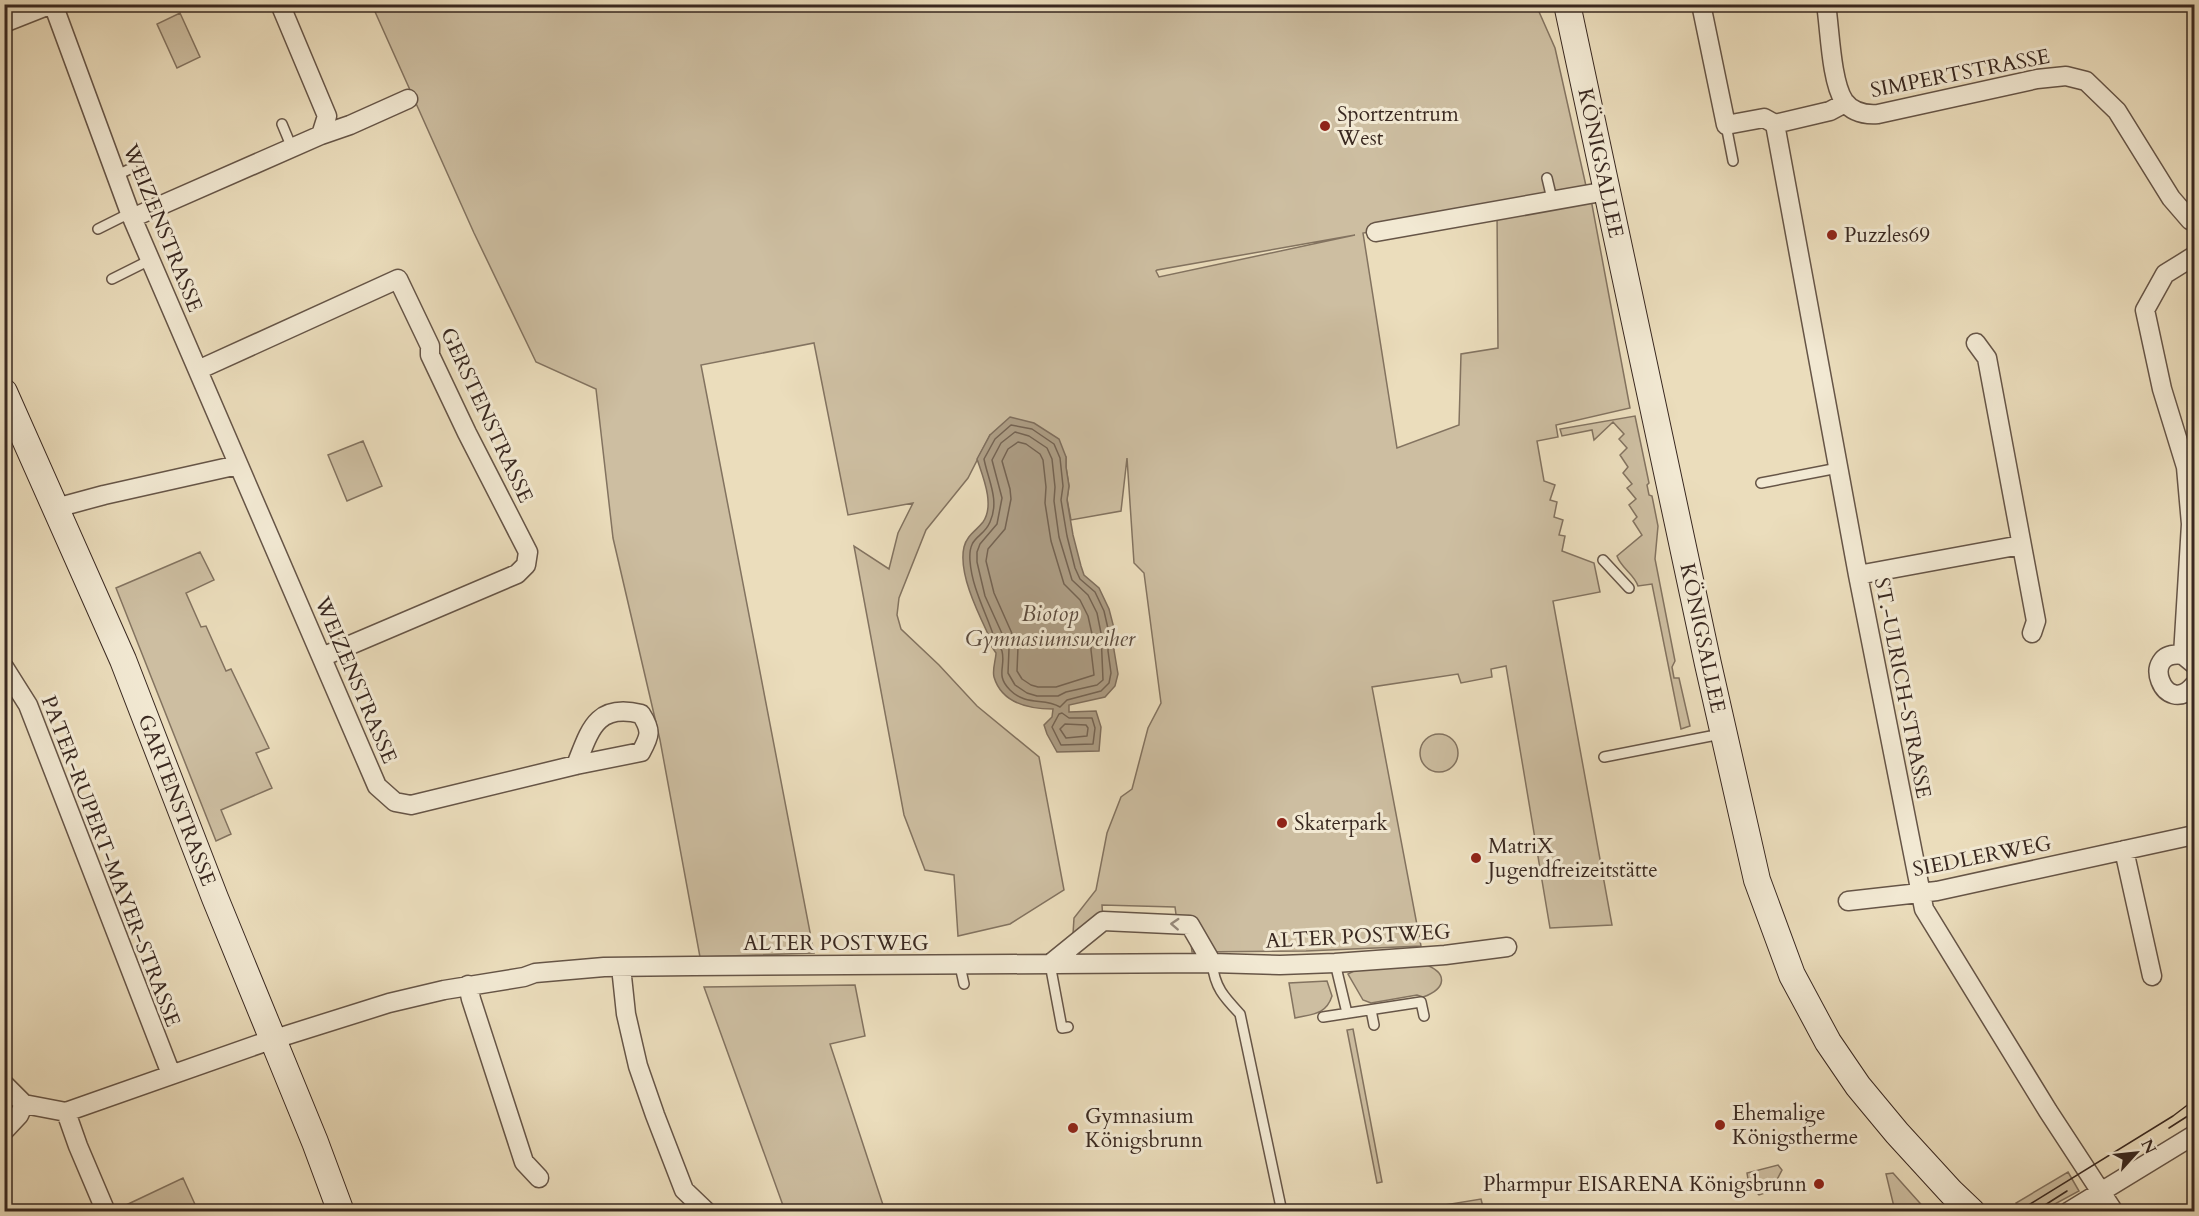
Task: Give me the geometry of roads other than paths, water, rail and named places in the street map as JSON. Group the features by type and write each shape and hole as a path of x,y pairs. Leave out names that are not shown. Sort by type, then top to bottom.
{"street":[{"name":"WEIZENSTRASSE","path":"4,23 53,4 123,172 131,216 377,786 395,802 411,805 576,765"},
{"path":"280,4 327,116 321,135"},
{"name":"KÖNIGSALLEE","path":"1567,4 1723,733 1757,880 1792,975 1828,1042 1858,1086 1897,1133 1972,1212"},
{"path":"1701,4 1726,125"},
{"name":"SIMPERTSTRASSE","path":"1826,4 1838,87 1845,103 1856,112 1869,115 1878,114 2037,79 2066,76 2086,81 2117,111 2171,198 2194,222"},
{"path":"131,216 408,99"},
{"name":"SIMPERTSTRASSE","path":"1726,125 1764,118 1775,124 1830,111 1845,103"},
{"name":"ST.-ULRICH-STRASSE","path":"1775,124 1858,575 1924,909 1957,966 2114,1212"},
{"path":"1376,232 1607,191"},
{"path":"2194,256 2165,274 2145,310 2162,389 2186,467 2191,524 2189,659 2171,656 2161,664 2158,670 2160,683 2169,692 2175,694 2188,691 2194,685"},
{"name":"GERSTENSTRASSE","path":"198,370 398,279 430,346 430,355 462,423 528,552 526,565 517,574 321,657"},
{"path":"1976,343 1987,358 2036,621 2032,633"},
{"name":"GARTENSTRASSE","path":"4,392 123,660 315,1142 340,1212"},
{"path":"56,508 238,465"},
{"path":"1858,575 2021,545"},
{"name":"PATER-RUPERT-MAYER-STRASSE","path":"4,667 28,705 171,1074"},
{"name":"SIEDLERWEG","path":"1848,901 1937,891 2194,835"},
{"path":"2124,850 2152,976"},
{"path":"1050,964 1103,921 1190,925 1212,963"},
{"name":"ALTER POSTWEG","path":"66,1112 171,1074 389,1002 535,973 621,967 1212,963 1280,965 1445,955 1507,947"},
{"path":"621,967 626,1014 636,1055 658,1123 684,1190 707,1212"},
{"path":"468,985 524,1162 539,1178"},
{"path":"4,1084 24,1104 66,1112 106,1212"},
{"path":"4,1131 19,1115 24,1104"},
{"path":"2068,1212 2194,1135"}],"lane":[{"path":"282,124 292,148"},
{"path":"1726,125 1733,161"},
{"path":"1546,177 1552,199"},
{"path":"98,229 131,216"},
{"path":"112,279 150,260"},
{"path":"1761,483 1838,468"},
{"path":"1604,560 1629,588"},
{"path":"1604,757 1723,733"},
{"path":"1212,963 1214,978 1221,993 1240,1014 1282,1212"},
{"path":"1335,963 1347,1013"},
{"path":"1050,964 1062,1028 1068,1027"},
{"path":"960,966 964,984"},
{"path":"1323,1017 1421,1002 1424,1016"},
{"path":"1371,1010 1374,1025"}],"water":[{"name":"Biotop Gymnasiumsweiher","path":"1010,417 1034,423 1059,439 1066,457 1069,486 1067,500 1081,566 1084,575 1099,588 1109,609 1115,632 1114,650 1118,674 1115,686 1105,697 1069,705 1069,712 1096,711 1101,727 1099,751 1057,752 1044,725 1052,717 1053,709 1026,706 1003,693 994,677 996,653 988,641 989,636 966,581 963,557 965,543 983,522 988,508 987,491 977,459 990,435"}],"tram line":[{"path":"2017,1212 2173,1116 2194,1100"},
{"path":"2169,1128 2194,1112"},
{"path":"2034,1212 2067,1191"}],"place":[{"name":"Sportzentrum West","path":"1325,126"},
{"name":"Puzzles69","path":"1832,235"},
{"name":"Skaterpark","path":"1282,823"},
{"name":"MatriX Jugendfreizeitstätte","path":"1476,858"},
{"name":"Ehemalige Königstherme","path":"1720,1125"},
{"name":"Gymnasium Königsbrunn","path":"1073,1128"},
{"name":"Pharmpur EISARENA Königsbrunn","path":"1819,1184"}]}
